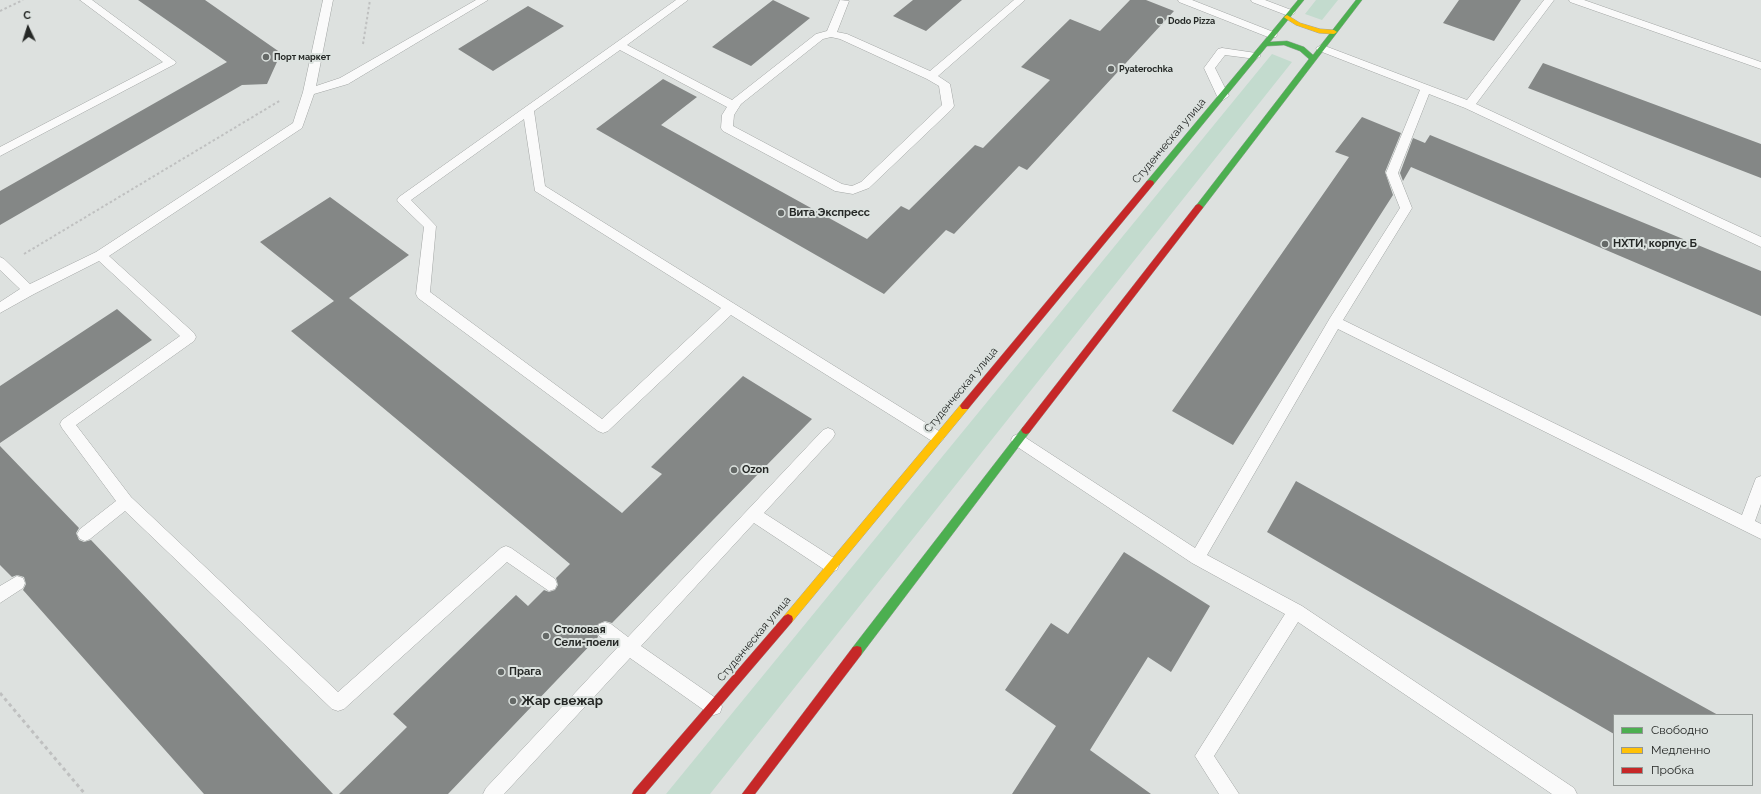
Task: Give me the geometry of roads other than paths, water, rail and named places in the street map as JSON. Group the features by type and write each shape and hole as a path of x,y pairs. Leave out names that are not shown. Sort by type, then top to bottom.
{"main road":[{"name":"Студенческая улица","path":"638,794 714,706 1223,96 1301,0"},
{"path":"755,791 1018,440 1321,48 1360,0"},
{"path":"1288,15 1298,24 1319,31 1334,32"},
{"path":"1269,39 1285,42 1302,49 1313,59"}],"lane":[{"path":"0,152 171,62 85,0"},
{"path":"0,308 29,290 100,255 298,125 310,86 328,0"},
{"path":"310,86 344,81 483,0"},
{"path":"683,0 403,200 430,226 423,294 603,427 730,308"},
{"path":"931,76 1020,0"},
{"path":"1183,0 1269,39"},
{"path":"1256,0 1288,15"},
{"path":"1469,105 1549,0"},
{"path":"1574,0 1761,66"},
{"path":"831,34 844,1"},
{"path":"831,34 843,36 931,76 944,84 948,106 865,185 853,190 839,188 727,128 728,116 737,101 820,36 831,34"},
{"path":"620,45 734,106"},
{"path":"1321,48 1469,105 1761,242"},
{"path":"1223,96 1209,68 1222,51 1256,56"},
{"path":"1197,558 1335,322 1406,208 1392,173 1426,88"},
{"path":"528,110 539,188 937,437"},
{"path":"100,255 189,338 67,424 126,502 338,703 506,554 549,584"},
{"path":"2,264 29,290"},
{"path":"1335,322 1761,532"},
{"path":"492,794 828,434"},
{"path":"1018,440 1197,558 1296,611 1568,794"},
{"path":"1746,524 1761,483"},
{"path":"85,534 126,502"},
{"path":"753,514 831,565"},
{"path":"0,596 17,583"},
{"path":"1230,794 1204,756 1296,611"},
{"path":"605,630 714,706"}],"place":[{"name":"Dodo Pizza","path":"1160,21"},
{"name":"Порт маркет","path":"266,57"},
{"name":"Pyaterochka","path":"1111,69"},
{"name":"Вита Экспресс","path":"781,213"},
{"name":"НХТИ, корпус Б","path":"1605,244"},
{"name":"Ozon","path":"734,470"},
{"name":"Столовая Сели-поели","path":"546,636"},
{"name":"Прага","path":"501,672"},
{"name":"Жар свежар","path":"513,701"}]}
